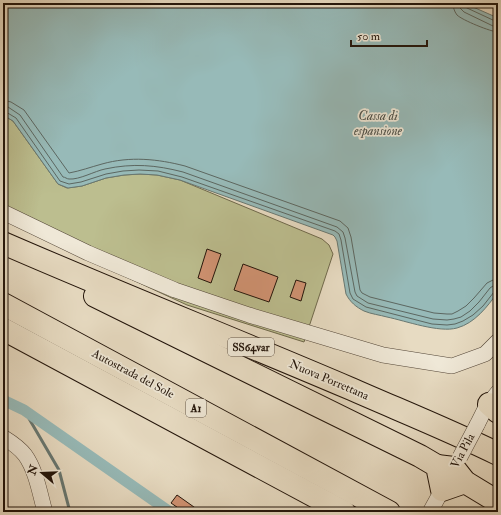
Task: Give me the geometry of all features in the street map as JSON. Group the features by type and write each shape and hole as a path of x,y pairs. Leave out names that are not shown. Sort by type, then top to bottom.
{"highway":[{"name":"Nuova Porrettana","path":"3,242 272,355 498,454"},
{"path":"3,249 413,453 454,468 498,502"},
{"name":"Autostrada del Sole","path":"3,304 389,512"},
{"name":"Autostrada del Sole","path":"3,329 344,512"},
{"path":"439,494 454,468"}],"street":[{"path":"3,212 88,253 176,290 248,315 383,355 452,366 485,354 498,341"},
{"name":"Via Pila","path":"454,468 477,425 495,402"},
{"path":"3,437 25,455 36,476 45,512"},
{"path":"430,512 439,494"}],"green space":[{"path":"3,115 13,121 58,184 67,188 82,186 106,178 124,175 157,175 180,180 322,239 329,245 333,254 304,342 187,305 3,220"}],"water":[{"name":"Cassa di espansione","path":"3,3 464,3 498,18 498,292 485,309 475,318 457,328 432,328 373,314 356,306 346,294 337,241 333,235 180,180 157,175 124,175 106,178 82,186 68,188 58,184 13,121 3,115"}],"building":[{"path":"207,249 221,254 211,283 198,278"},
{"path":"243,264 278,277 269,302 234,290"},
{"path":"296,280 306,283 301,301 290,297"},
{"path":"177,495 201,512 184,512 171,503"}],"waterway":[{"path":"3,400 24,410 170,512"},
{"path":"24,410 59,470 70,512"}]}
